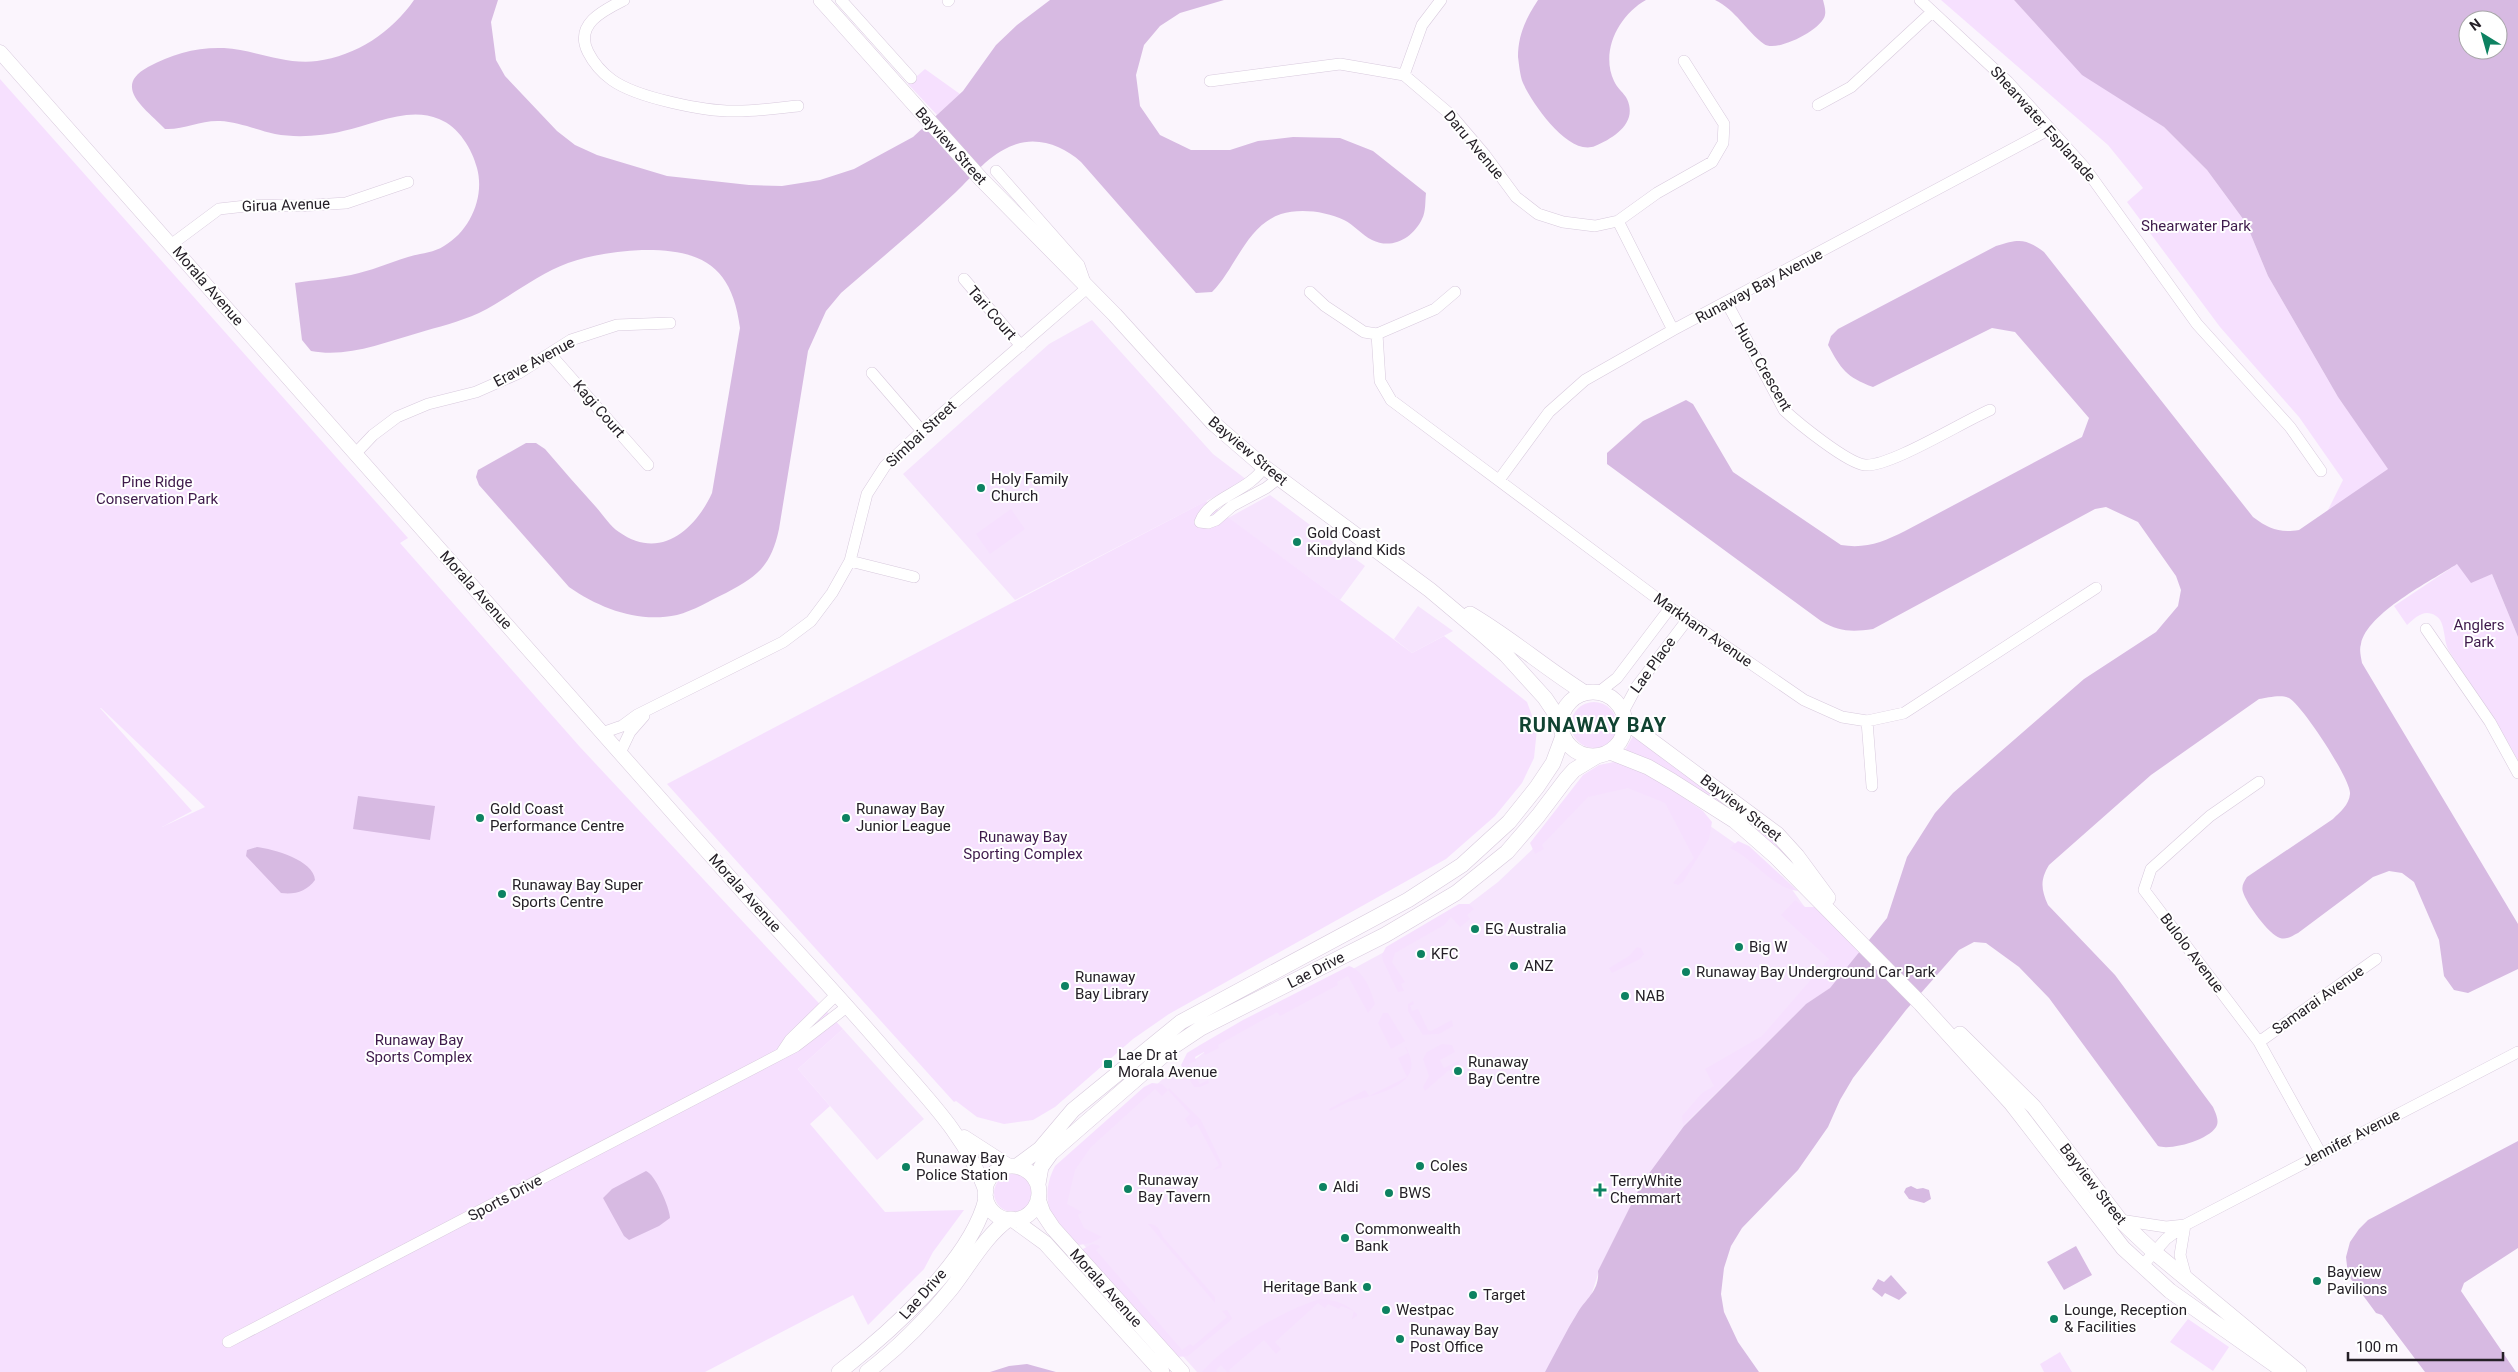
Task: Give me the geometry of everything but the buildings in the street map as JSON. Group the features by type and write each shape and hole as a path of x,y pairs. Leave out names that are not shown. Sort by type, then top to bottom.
{"main road":[{"name":"Bayview Street","path":"821,0 981,179 1087,288 1213,423 1278,478 1430,590 1506,655 1550,703 1562,729"},
{"name":"Bayview Street","path":"1430,590 1499,631 1557,677 1592,692"},
{"path":"1592,692 1614,699 1624,717 1622,739 1603,754 1576,752 1568,745 1562,729 1566,707 1571,701 1592,692"},
{"name":"Bayview Street","path":"1624,717 1777,834 1797,856 1857,937"},
{"name":"Lae Drive","path":"1013,1166 1040,1148 1074,1110 1181,1022 1421,893 1462,865 1504,827 1543,779 1557,754 1562,729"},
{"name":"Bayview Street","path":"1603,754 1648,767 1735,821 1775,856 1921,1004 1959,1034 1997,1077 2111,1233 2142,1266 2170,1291 2215,1312 2299,1372"},
{"name":"Lae Drive","path":"1038,1191 1042,1167 1051,1153 1174,1046 1201,1028 1385,935 1469,884 1507,852 1574,770 1603,754"},
{"path":"1504,827 1504,840 1507,852"},
{"name":"Bayview Street","path":"1997,1077 2034,1107 2120,1220 2154,1252 2186,1277 2215,1312 2285,1372"},
{"path":"1013,1166 1030,1172 1038,1191 1031,1212 1022,1217 1011,1219 995,1213 986,1195 990,1177 995,1172 1013,1166"},
{"name":"Morala Avenue","path":"1038,1191 1043,1213 1058,1234 1182,1372"},
{"name":"Lae Drive","path":"839,1372 884,1335 928,1290 972,1235 982,1216 986,1195"},
{"name":"Lae Drive","path":"867,1372 877,1366 933,1310 993,1233 1011,1219"},
{"name":"Morala Avenue","path":"1011,1219 1045,1243 1162,1372"}],"street":[{"path":"624,0 592,20 585,30 584,46 595,66 613,81 642,94 684,105 736,112 798,106"},
{"path":"841,0 911,78"},
{"path":"1210,81 1340,64 1404,75 1422,25 1441,0"},
{"name":"Shearwater Esplanade","path":"1920,0 2008,82 2085,168 2197,324 2290,428 2321,471"},
{"path":"1818,105 1851,87 1932,12"},
{"name":"Morala Avenue","path":"0,52 172,244 602,733 848,1006 952,1127 976,1165 986,1195"},
{"name":"Daru Avenue","path":"1404,75 1451,115 1485,155 1516,197 1538,214 1563,222 1595,226 1618,221 1657,193 1712,162 1723,143 1724,124 1684,61"},
{"name":"Runaway Bay Avenue","path":"1499,480 1534,430 1565,397 1606,367 2050,129"},
{"name":"Bayview Street","path":"996,171 1078,265 1087,288"},
{"name":"Girua Avenue","path":"172,244 219,209 255,205 298,206 346,202 408,182"},
{"path":"1618,221 1673,330"},
{"name":"Tari Court","path":"964,279 1021,346"},
{"name":"Simbai Street","path":"602,733 622,726 654,706 783,642 811,621 832,593 850,561 867,494 885,466 922,431 1087,288"},
{"path":"1310,292 1325,306 1364,332 1377,334 1435,309 1455,292"},
{"name":"Huon Crescent","path":"1727,303 1784,410 1855,463 1877,465 1990,410"},
{"name":"Erave Avenue","path":"355,454 383,426 397,417 428,404 476,392 519,373 571,340 617,326 670,322"},
{"name":"Markham Avenue","path":"1377,334 1380,381 1391,400 1687,620 1804,700 1842,717 1867,721 1904,713 1924,702 2096,588"},
{"name":"Kagi Court","path":"550,354 648,465"},
{"path":"872,373 922,431"},
{"path":"1264,467 1249,484 1207,510 1200,522 1212,522 1232,506 1266,488 1278,478"},
{"path":"850,561 914,577"},
{"name":"Lae Place","path":"1592,692 1617,678 1670,608"},
{"name":"Lae Place","path":"1624,717 1637,686 1687,620"},
{"path":"2426,629 2490,722 2518,774"},
{"name":"Simbai Street","path":"620,752 630,732 654,706"},
{"path":"1867,721 1872,786"},
{"name":"Bulolo Avenue","path":"2259,782 2210,816 2151,869 2144,890 2259,1042 2321,1154"},
{"name":"Samarai Avenue","path":"2259,1042 2376,959"},
{"name":"Sports Drive","path":"782,1052 790,1040 837,994"},
{"name":"Sports Drive","path":"228,1342 652,1123 802,1043 848,1006"},
{"name":"Jennifer Avenue","path":"2142,1266 2166,1239 2185,1225 2518,1052"},
{"name":"Morala Avenue","path":"952,1127 975,1146 1013,1166"},
{"name":"Jennifer Avenue","path":"2120,1220 2166,1227 2185,1225"},
{"path":"2185,1225 2180,1255 2186,1277"}],"shaded area":[{"path":"414,0 498,0 491,22 496,60 505,76 557,131 575,145 597,155 667,176 749,185 782,186 820,180 854,169 913,137 963,91 996,45 1017,25 1050,0 1224,0 1180,13 1160,26 1144,45 1136,75 1140,106 1160,135 1191,150 1230,150 1258,141 1293,137 1340,138 1373,151 1426,193 1424,213 1413,232 1401,240 1387,244 1372,240 1348,222 1329,214 1296,211 1281,214 1269,220 1250,238 1212,292 1196,293 1074,156 1058,147 1041,142 1023,142 1005,149 982,166 928,218 841,293 826,311 808,351 779,529 776,542 767,561 747,581 683,613 662,617 634,615 607,608 569,587 479,485 476,477 478,470 526,443 536,443 545,449 619,532 634,540 648,543 662,542 686,529 696,519 712,493 740,328 730,290 711,265 682,253 663,251 642,250 604,254 577,260 556,268 479,313 456,322 351,351 324,353 311,351 302,340 295,283 337,278 358,273 436,250 453,240 468,222 477,201 479,190 477,168 472,153 464,139 453,127 439,119 415,115 391,118 335,133 309,136 275,134 241,124 220,121 165,129 142,106 132,90 133,82 137,75 148,67 166,58 194,50 214,48 236,49 305,62 346,54 372,41 384,32 405,12"},
{"path":"1538,0 1646,0 1636,7 1620,24 1611,46 1609,58 1610,70 1615,84 1627,99 1630,108 1627,122 1610,139 1595,146 1585,147 1574,144 1563,136 1543,115 1523,83 1518,57 1519,41 1526,20"},
{"path":"1715,0 1823,0 1825,15 1822,21 1808,33 1788,43 1770,46 1758,39 1729,9"},
{"path":"2014,0 2518,0 2518,637 2492,574 2471,583 2457,564 2402,599 2375,621 2366,632 2361,644 2360,654 2362,663 2518,924 2518,969 2468,993 2454,990 2444,976 2439,940 2414,882 2402,873 2389,871 2373,877 2298,933 2280,938 2270,931 2258,918 2245,897 2242,888 2247,877 2333,819 2346,805 2350,794 2343,774 2335,760 2315,728 2295,704 2289,698 2282,696 2259,699 2151,775 2049,865 2042,885 2048,905 2115,975 2213,1107 2218,1120 2214,1130 2190,1143 2172,1147 2158,1146 2049,998 2019,967 1986,943 1974,942 1959,950 1906,1010 1853,1078 1840,1100 1828,1127 1798,1170 1742,1228 1731,1246 1724,1268 1721,1294 1724,1312 1738,1342 1759,1372 1545,1372 1581,1307 1595,1289 1598,1271 1642,1183 1684,1126 1806,1004 1830,988 1887,918 1907,857 1935,813 1953,793 2084,679 2156,632 2178,606 2181,590 2176,576 2138,522 2106,507 2095,509 1873,629 1853,631 1840,629 1821,621 1607,464 1607,453 1643,421 1686,400 1693,404 1733,472 1841,545 1858,546 1874,544 1905,531 2082,437 2089,418 2015,332 1992,328 1873,387 1856,380 1845,371 1828,345 1831,336 1838,329 1996,246 2022,241 2032,244 2044,252 2253,517 2274,529 2286,531 2299,530 2388,469 2338,397 2268,276 2246,223 2207,170 2164,127 2082,75"},
{"path":"1092,320 1213,454 1247,480 1015,600 903,474 1049,344"},
{"name":"Gold Coast Kindyland Kids","path":"1270,495 1365,566 1340,600 1228,518"},
{"path":"1418,606 1453,631 1412,653 1394,639"},
{"name":"Runaway Bay Centre","path":"1612,782 1666,795 1783,877 1848,967 1830,988 1806,1004 1684,1126 1598,1274 1591,1296 1545,1372 1197,1372 1083,1244 1069,1220 1065,1195 1072,1166 1090,1143 1164,1078 1189,1064 1216,1043 1460,911 1498,882 1536,846 1566,810"},
{"path":"358,796 435,806 430,840 353,829"},
{"path":"257,847 273,850 300,861 313,873 315,880 308,887 300,891 281,893 246,856 247,850"},
{"path":"843,1029 924,1119 877,1160 798,1069"},
{"path":"2518,1141 2518,1248 2464,1283 2461,1291 2516,1372 2425,1372 2382,1315 2376,1313 2348,1275 2346,1257 2350,1242 2368,1220"},
{"path":"646,1171 654,1178 668,1207 670,1218 659,1226 629,1240 624,1236 603,1198 612,1189"},
{"path":"1911,1186 1917,1189 1929,1190 1931,1199 1924,1203 1909,1199 1904,1192 1906,1188"},
{"path":"2076,1246 2092,1275 2064,1290 2047,1262"},
{"path":"1891,1275 1907,1293 1899,1300 1885,1293 1882,1297 1872,1289 1878,1279 1884,1282"},
{"path":"1027,1364 1056,1372 990,1372 1009,1366"}],"green space":[{"name":"Shearwater Park","path":"1941,0 2014,0 2082,74 2164,127 2207,170 2246,223 2268,276 2338,397 2389,469 2327,512 2343,480 2299,417 2220,327 2127,202 2143,188 2108,145"},
{"path":"925,69 960,94 937,115 908,84"},
{"name":"Runaway Bay Sports Complex","path":"0,79 408,538 400,543 580,747 843,1029 798,1069 830,1106 810,1124 885,1212 964,1210 933,1252 924,1269 868,1325 853,1295 705,1372 0,1372","holes":["101,708 205,807 162,827 192,811"]},
{"name":"Runaway Bay Sporting Complex","path":"1206,501 1412,653 1444,636 1527,702 1537,729 1534,758 1522,783 1495,816 1446,859 1169,1014 1133,1039 1055,1107 1033,1120 1004,1124 977,1117 956,1101 954,1102 667,784"},
{"path":"1011,509 1025,529 990,554 976,534"},
{"name":"Anglers Park","path":"2457,564 2492,574 2518,637 2518,761 2449,651 2439,619 2432,614 2424,613 2407,625 2394,606"},
{"path":"1594,702 1607,706 1613,712 1617,725 1613,738 1607,744 1594,748 1581,744 1575,738 1571,725 1575,712 1581,706"},
{"path":"1633,736 1779,842 1845,925 1775,850 1624,752"},
{"path":"1614,762 1642,769 1703,811 1712,822 1709,839 1683,882 1678,885 1673,883 1694,858 1665,803 1628,788 1588,797 1542,845 1544,849 1535,854 1530,843 1583,775 1599,765"},
{"path":"1738,841 1749,846 1798,891 1780,885 1730,848"},
{"path":"1795,900 1805,907 1815,907 1860,952 1830,988 1806,1004 1683,1125 1682,1116 1702,1093 1714,1086 1705,1069 1762,1036 1829,959 1781,915"},
{"path":"1459,904 1469,904 1474,909 1467,915 1470,919 1460,927 1451,917 1444,925 1395,953 1392,962 1405,982 1401,984 1404,991 1398,992 1383,961 1382,955 1386,947"},
{"path":"1637,947 1641,948 1644,954 1640,959 1612,973 1609,968 1629,956"},
{"path":"1349,966 1359,972 1371,993 1375,1004 1368,1013 1348,976 1337,982 1338,985 1280,1016 1277,1012 1218,1045 1219,1048 1205,1055 1204,1052 1195,1057 1196,1061 1189,1064 1200,1084 1208,1080 1209,1083 1200,1087 1194,1087 1181,1065 1187,1053 1243,1020"},
{"path":"1413,1001 1414,1004 1410,1006 1412,1011 1418,1009 1428,1030 1431,1031 1452,1020 1453,1026 1439,1034 1423,1035 1408,1011 1408,1004"},
{"path":"1383,1013 1388,1013 1405,1041 1391,1049 1378,1023"},
{"path":"1442,1044 1452,1045 1455,1052 1440,1060 1444,1068 1460,1060 1454,1075 1449,1070 1425,1091 1423,1087 1429,1076 1423,1059 1427,1052"},
{"path":"1406,1047 1410,1058 1411,1063 1411,1069 1407,1077 1398,1058 1408,1053"},
{"path":"1407,1077 1384,1092 1348,1102 1330,1111 1329,1109 1365,1090 1369,1096"},
{"path":"1152,1083 1162,1084 1168,1090 1162,1096 1155,1089 1091,1147 1075,1170 1067,1204 1082,1212 1078,1215 1084,1228 1102,1237 1091,1243 1079,1245 1061,1228 1050,1210 1048,1189 1055,1166 1144,1087"},
{"path":"1169,1088 1201,1120 1222,1164 1221,1168 1213,1170 1219,1165 1197,1124 1191,1128 1185,1119 1190,1114 1168,1090"},
{"path":"1013,1174 1027,1179 1032,1193 1027,1207 1013,1212 999,1207 994,1193 999,1179"},
{"path":"1148,1224 1153,1224 1161,1231 1163,1237 1215,1297 1215,1303"},
{"path":"1092,1244 1100,1247 1096,1250 1182,1350 1190,1344 1193,1346 1227,1317 1222,1311 1227,1310 1232,1318 1188,1356 1177,1357 1081,1250"},
{"path":"1320,1299 1340,1303 1353,1311 1341,1306 1339,1309 1328,1304 1325,1308 1318,1303 1275,1342 1281,1349 1276,1354 1264,1340 1229,1370 1230,1372 1227,1372 1221,1365 1216,1370 1217,1372 1202,1372 1212,1361 1240,1339 1290,1311"},
{"path":"1354,1311 1357,1316 1352,1319"},
{"path":"2188,1319 2229,1347 2213,1371 2170,1342"},
{"path":"2060,1352 2072,1372 2044,1372 2040,1364"}],"place":[{"name":"Holy Family Church","path":"981,488"},
{"name":"Gold Coast Kindyland Kids","path":"1297,542"},
{"name":"Gold Coast Performance Centre","path":"480,818"},
{"name":"Runaway Bay Junior League","path":"846,818"},
{"name":"Runaway Bay Super Sports Centre","path":"502,894"},
{"name":"EG Australia","path":"1475,929"},
{"name":"Big W","path":"1739,947"},
{"name":"KFC","path":"1421,954"},
{"name":"ANZ","path":"1514,966"},
{"name":"Runaway Bay Underground Car Park","path":"1686,972"},
{"name":"Runaway Bay Library","path":"1065,986"},
{"name":"NAB","path":"1625,996"},
{"name":"Lae Dr at Morala Avenue","path":"1108,1064"},
{"name":"Runaway Bay Centre","path":"1458,1071"},
{"name":"Coles","path":"1420,1166"},
{"name":"Runaway Bay Police Station","path":"906,1167"},
{"name":"Aldi","path":"1323,1187"},
{"name":"Runaway Bay Tavern","path":"1128,1189"},
{"name":"TerryWhite Chemmart","path":"1600,1190"},
{"name":"BWS","path":"1389,1193"},
{"name":"Commonwealth Bank","path":"1345,1238"},
{"name":"Bayview Pavilions","path":"2317,1281"},
{"name":"Heritage Bank","path":"1367,1287"},
{"name":"Target","path":"1473,1295"},
{"name":"Westpac","path":"1386,1310"},
{"name":"Lounge, Reception & Facilities","path":"2054,1319"},
{"name":"Runaway Bay Post Office","path":"1400,1339"}],"district":[{"name":"RUNAWAY BAY","path":"1593,725"}],"park label":[{"name":"Pine Ridge Conservation Park","path":"157,490"}]}
